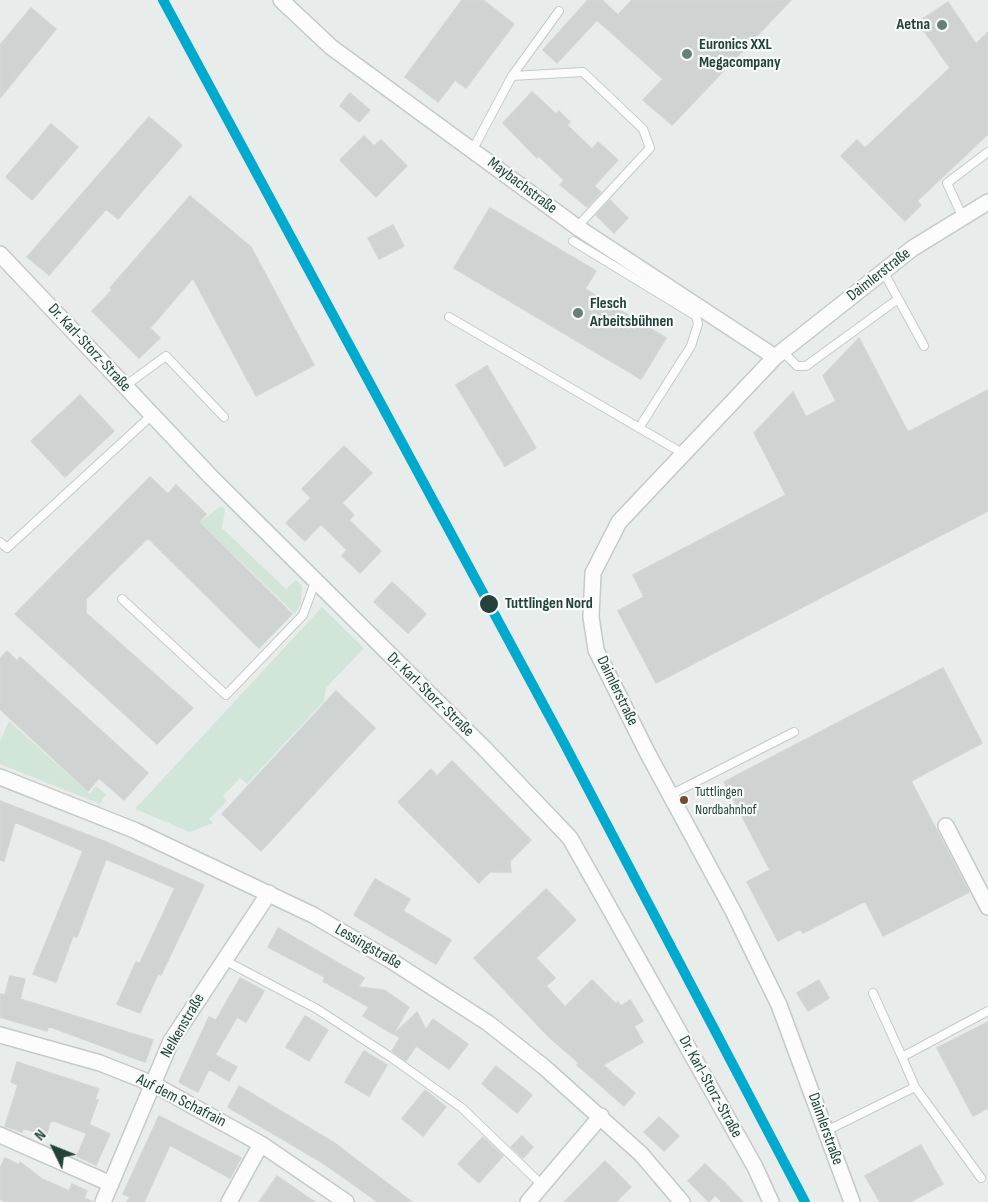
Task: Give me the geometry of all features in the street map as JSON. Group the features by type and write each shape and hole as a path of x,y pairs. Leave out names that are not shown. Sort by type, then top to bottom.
{"street":[{"name":"Maybachstraße","path":"281,0 331,47 473,149 574,234 778,354"},
{"name":"Daimlerstraße","path":"852,1202 778,1005 733,911 670,795 596,650 591,606 593,573 619,522 778,354 913,248 988,202"},
{"name":"Dr. Karl-Storz-Straße","path":"0,254 152,415 315,582 484,748 570,838 755,1167 771,1202"},
{"name":"Lessingstraße","path":"0,777 134,830 269,893 390,960 479,1016 601,1116 641,1154 682,1202"},
{"path":"946,826 988,907"},
{"name":"Nelkenstraße","path":"103,1202 171,1041 269,893"},
{"name":"Auf dem Schafrain","path":"0,1035 90,1060 153,1084 261,1144 346,1202"},
{"path":"528,1202 601,1116"},
{"path":"0,1135 111,1184"},
{"path":"229,1202 261,1144"}],"lane":[{"path":"473,149 512,76 559,11"},
{"path":"512,76 535,77 582,72 643,129 650,148 574,234 696,316 698,324 691,346 639,428"},
{"path":"963,218 947,183 988,152"},
{"path":"883,271 924,346"},
{"path":"778,354 796,366 806,366 898,299"},
{"path":"449,317 684,454"},
{"path":"125,386 166,356 224,417"},
{"path":"0,542 7,548 152,415"},
{"path":"122,599 226,695 303,615 315,582"},
{"path":"670,795 794,732"},
{"path":"224,960 317,1009 392,1058 462,1108 543,1186"},
{"path":"873,993 915,1087 981,1178"},
{"path":"903,1057 988,1011"},
{"path":"826,1131 915,1087"}],"green space":[{"path":"221,506 225,510 222,528 286,589 296,580 302,586 301,603 295,614 200,522"},
{"path":"322,607 364,648 326,688 324,701 247,784 240,778 223,796 227,801 209,819 213,823 190,832 135,809"},
{"path":"9,721 90,794 96,786 106,794 100,804 0,764 0,742"}],"building":[{"path":"462,0 483,0 514,24 466,88 455,80 438,102 405,77"},
{"name":"Euronics XXL Megacompany","path":"588,0 602,0 618,15 632,0 791,0 672,125 643,100 663,79 597,20 557,63 543,50"},
{"path":"948,2 976,44 988,32 988,134 917,201 921,205 905,221 841,156 857,140 865,148 950,68 918,22"},
{"path":"31,8 56,29 0,98 0,45"},
{"path":"532,92 556,114 559,111 570,122 567,125 592,149 598,142 618,160 594,186 601,192 587,207 560,185 564,180 539,156 537,158 503,123"},
{"path":"350,93 370,110 359,122 340,106"},
{"path":"149,117 182,145 118,219 106,209 49,275 27,257"},
{"path":"51,124 78,147 32,200 6,177"},
{"path":"364,136 374,146 381,140 407,166 376,197 340,160"},
{"path":"190,196 251,247 314,365 256,396 193,278 150,328 160,338 139,358 92,311"},
{"path":"610,200 628,218 614,233 596,215"},
{"name":"Flesch Arbeitsbühnen","path":"490,208 596,271 585,289 666,338 641,379 454,268"},
{"path":"393,225 404,246 379,259 368,238"},
{"path":"859,338 908,432 988,390 988,511 656,683 618,611 644,597 633,575 786,495 754,433 793,392 806,417 836,401 823,376"},
{"path":"487,366 536,448 505,466 456,385"},
{"path":"80,395 114,431 65,477 31,441"},
{"path":"344,446 372,473 342,503 354,515 349,520 381,551 360,573 342,556 347,550 321,524 305,541 286,523 311,498 302,489"},
{"path":"150,477 168,494 176,485 206,514 199,522 292,614 259,648 148,538 86,599 86,613 193,708 157,744 15,614"},
{"path":"392,582 426,614 408,633 374,602"},
{"path":"7,651 17,661 20,657 148,773 124,800 99,778 88,791 0,709 0,659"},
{"path":"943,668 982,743 911,781 969,892 883,936 865,901 803,933 800,929 778,941 747,882 770,870 724,782"},
{"path":"336,691 375,728 261,851 222,814"},
{"path":"452,761 531,840 510,861 511,872 490,872 479,883 398,802 431,769 437,776"},
{"path":"0,801 106,842 204,885 140,1013 117,1004 136,962 140,963 175,888 106,859 77,937 73,936 56,982 33,974 83,851 15,822 4,861 0,860"},
{"path":"375,879 410,899 403,911 451,940 436,964 354,915"},
{"path":"546,889 576,920 536,958 555,978 546,986 565,1007 592,980 616,1004 618,1002 621,1006 630,1000 643,1021 634,1026 643,1042 603,1065 635,1093 624,1106 577,1065 579,1063 550,1038 474,958"},
{"path":"278,928 364,978 358,987 384,990 409,1007 393,1034 363,1016 369,1007 323,981 325,977 268,947"},
{"path":"10,976 25,979 20,999 153,1040 145,1062 48,1026 47,1031 0,1017 0,994 5,995"},
{"path":"240,978 264,991 246,1022 237,1017 215,1055 237,1067 229,1081 209,1069 198,1092 179,1082 209,1017 216,1020"},
{"path":"819,980 829,998 808,1011 797,993"},
{"path":"417,1012 426,1030 433,1019 468,1044 449,1069 416,1046 406,1061 392,1051 400,1038 394,1034"},
{"path":"305,1016 328,1030 309,1061 286,1047"},
{"path":"988,1022 988,1108 973,1116 937,1048"},
{"path":"364,1051 387,1065 369,1096 345,1082"},
{"path":"17,1062 99,1089 95,1099 98,1100 86,1133 51,1120 46,1136 23,1128 22,1132 5,1126 18,1085 11,1082"},
{"path":"496,1066 532,1095 517,1113 482,1084"},
{"path":"239,1086 336,1144 412,1202 378,1202 323,1163 228,1107"},
{"path":"425,1090 446,1107 423,1136 402,1119"},
{"path":"159,1116 241,1158 230,1178 170,1145 144,1202 127,1202 130,1197 123,1194"},
{"path":"659,1117 679,1136 664,1151 644,1132"},
{"path":"90,1125 110,1134 96,1165 77,1156"},
{"path":"522,1136 533,1147 523,1158 511,1147"},
{"path":"483,1137 503,1156 479,1183 458,1164"},
{"path":"921,1145 943,1184 910,1202 880,1202 865,1176"},
{"path":"5,1158 19,1165 20,1162 42,1179 69,1191 72,1184 87,1191 84,1198 93,1202 6,1202 0,1199 0,1168"},
{"path":"605,1161 631,1187 616,1202 564,1202"},
{"path":"705,1164 743,1202 722,1202 715,1195 709,1202 688,1181"},
{"path":"277,1176 315,1202 259,1202"}],"transit line":[{"path":"163,0 564,743 805,1202"}],"place":[{"name":"Aetna","path":"942,25"},
{"name":"Euronics XXL Megacompany","path":"687,54"},
{"name":"Flesch Arbeitsbühnen","path":"578,313"},
{"name":"Tuttlingen Nord","path":"489,604"},
{"name":"Tuttlingen Nordbahnhof","path":"684,800"}]}
